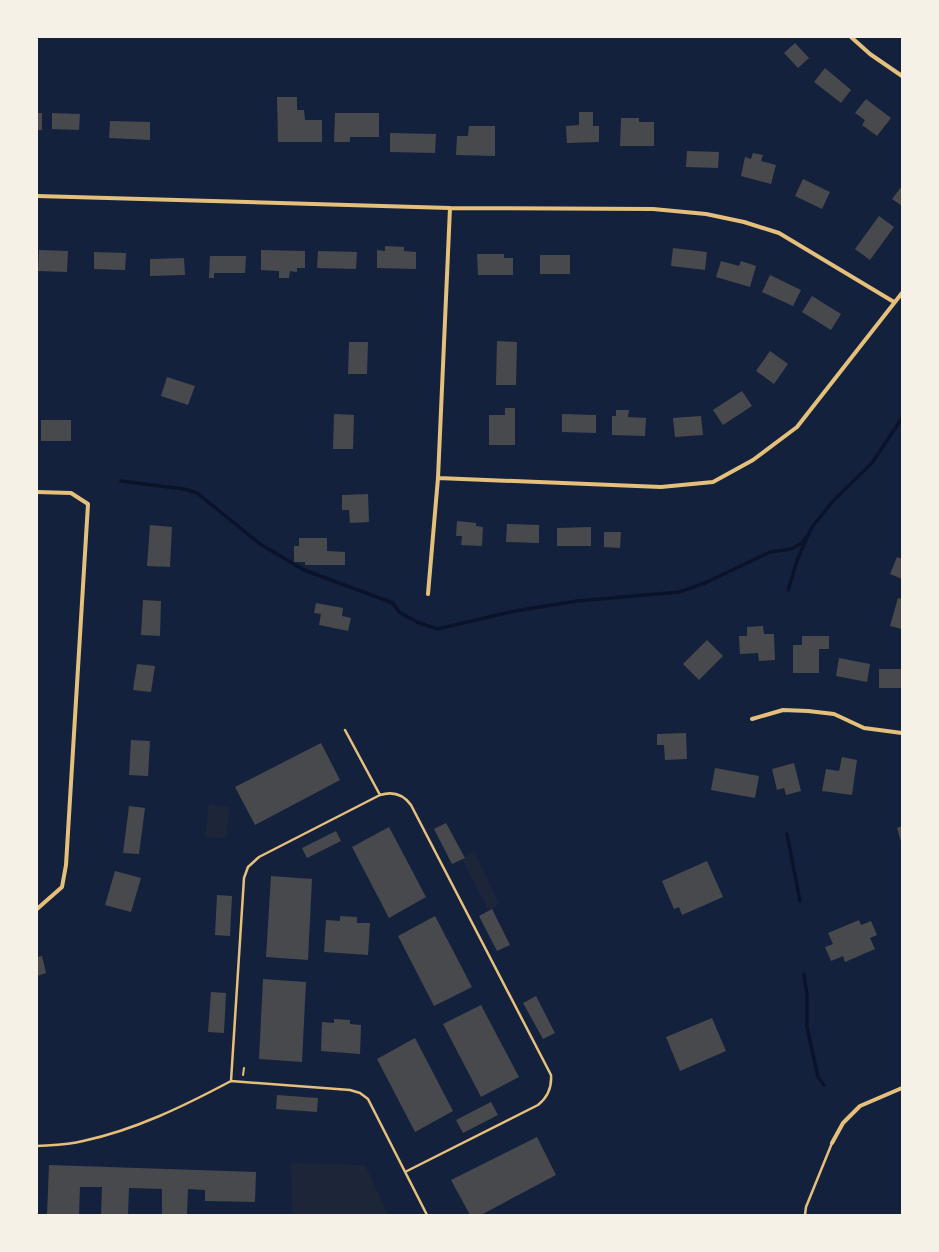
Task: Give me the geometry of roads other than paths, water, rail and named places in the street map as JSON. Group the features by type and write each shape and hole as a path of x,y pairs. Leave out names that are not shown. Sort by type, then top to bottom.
{"street":[{"path":"851,37 870,54 902,76"},
{"path":"37,196 450,208 653,209 706,214 737,220 779,233 894,302"},
{"path":"428,594 438,478 450,208"},
{"path":"438,478 661,487 713,482 753,460 797,427 902,293"},
{"path":"37,492 71,493 88,504 66,865 62,887 37,909"},
{"path":"752,719 783,710 808,711 834,714 864,728 902,733"},
{"path":"832,1143 842,1122 860,1106 902,1088"}],"lane":[{"path":"345,730 380,795"},
{"path":"231,1081 246,871 259,857 380,795 394,793 407,799 412,805 551,1075 552,1082 545,1099 538,1105 405,1172"},
{"path":"37,1146 81,1142 123,1131 197,1099 231,1081 350,1090 360,1093 368,1099 427,1215"},
{"path":"805,1215 806,1207 832,1143"}],"waterway":[{"path":"788,590 798,558 812,527 833,501 872,463 902,418"},
{"path":"121,481 184,489 197,493 260,544 304,570 393,603 399,612 417,622 437,629 515,611 577,601 679,592 705,583 770,552 791,549 802,543 808,535"},
{"path":"787,834 800,901"},
{"path":"804,975 807,995 807,1027 818,1077 824,1085"}]}
